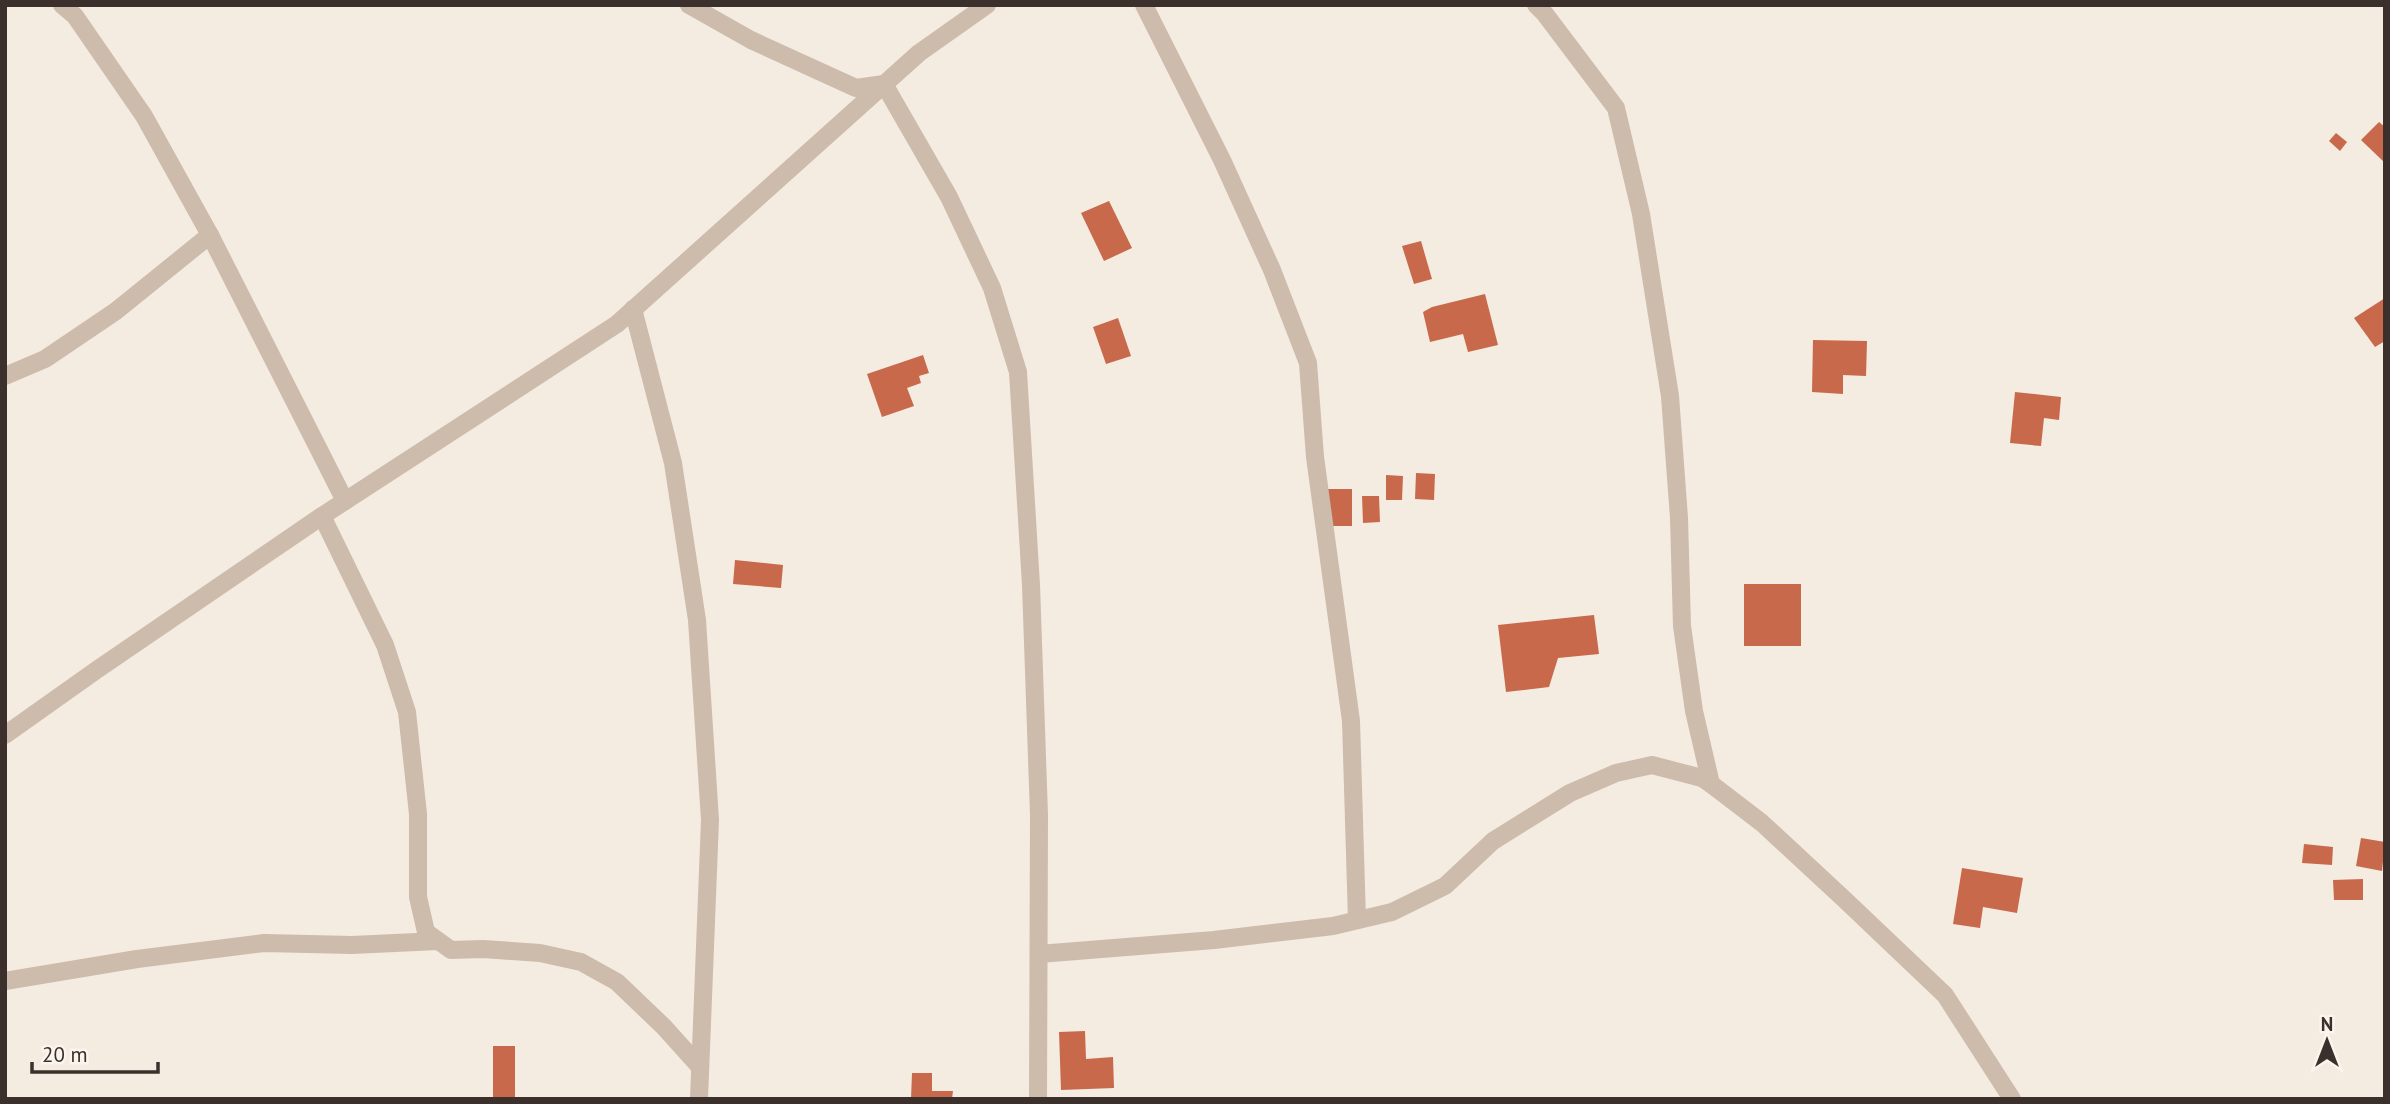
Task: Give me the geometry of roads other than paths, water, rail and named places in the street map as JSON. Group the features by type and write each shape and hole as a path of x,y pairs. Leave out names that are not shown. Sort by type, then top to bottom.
{"street":[{"path":"62,5 75,16 144,116 210,235 345,501"},
{"path":"689,5 751,40 856,88 884,84"},
{"path":"1144,5 1222,160 1272,270 1308,363 1315,457 1351,721 1357,920"},
{"path":"1536,5 1545,13 1616,108 1638,201 1670,396 1679,519 1682,626 1694,711 1711,784"},
{"path":"5,735 322,516 617,324 919,53 979,7"},
{"path":"884,84 949,197 992,289 1018,372 1032,612 1039,815 1038,1099"},
{"path":"5,376 45,359 106,318 210,235"},
{"path":"633,309 673,463 697,620 710,820 699,1099"},
{"path":"322,516 385,645 407,712 418,814 418,897 426,932 451,950 483,948 540,953 581,962 617,982 664,1027 700,1067"},
{"path":"1039,954 1333,926 1392,912 1445,886 1493,841 1570,793 1616,773 1653,765 1702,778 1762,822 1945,995 2012,1099"},
{"path":"5,981 136,959 264,943 352,945 438,941"}]}
